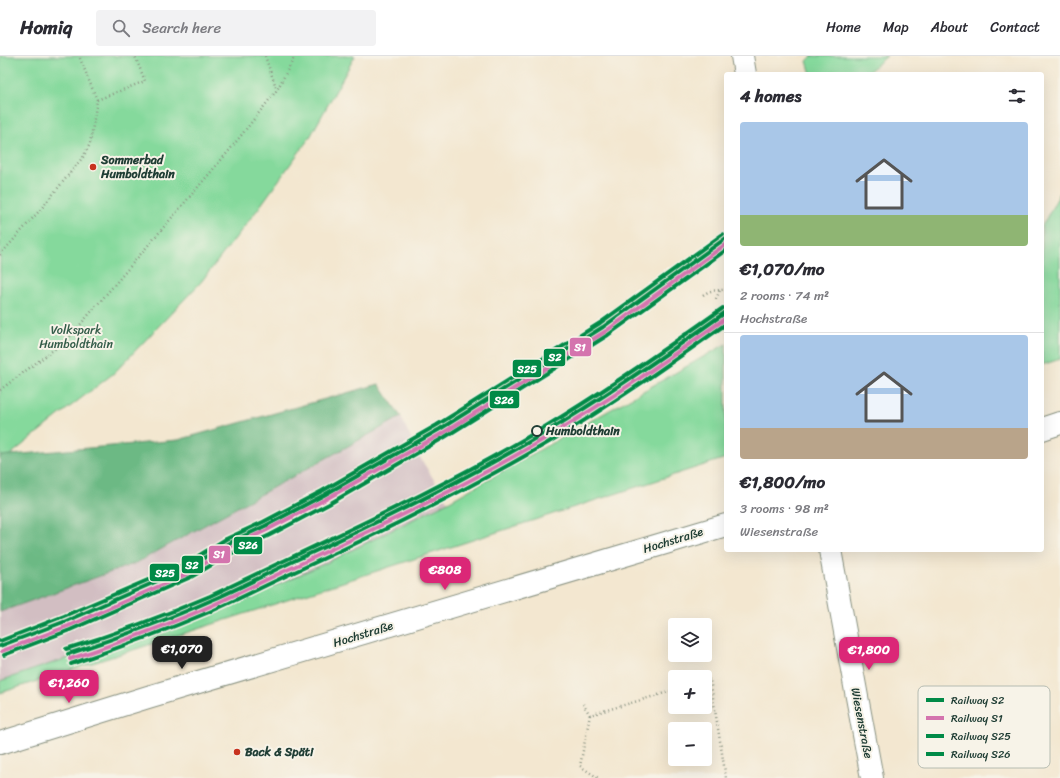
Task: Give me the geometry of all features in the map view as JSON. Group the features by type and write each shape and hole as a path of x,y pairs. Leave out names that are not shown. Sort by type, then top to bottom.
{"street":[{"path":"742,56 745,72"},
{"path":"1044,428 1060,423"},
{"name":"Hochstraße","path":"0,743 148,697 724,525"},
{"name":"Wiesenstraße","path":"830,552 872,778"}],"path":[{"path":"0,255 42,209 83,157 90,144 97,100 79,56"},
{"path":"97,100 145,81 135,56"},
{"path":"265,56 277,90"},
{"path":"0,390 68,340 228,152 277,90 295,56"},
{"path":"704,295 711,290 724,289"},
{"path":"716,299 720,290"},
{"path":"712,691 726,778"},
{"path":"590,715 668,692"},
{"path":"583,704 590,715 580,766 598,778"}],"shaded area":[{"path":"401,417 419,456 448,502 324,564 254,595 0,681 0,612 136,563"}],"green space":[{"name":"Volkspark Humboldthain","path":"0,56 355,56 310,137 258,209 201,282 114,373 4,460 0,461"},
{"path":"812,56 887,56 868,72 810,72 807,61"},
{"path":"1060,193 1060,359 1044,364 1044,222"},
{"path":"724,345 724,459 0,693 0,681 254,595 324,564 448,502"},
{"path":"379,384 401,417 136,563 0,612 0,456 178,440"}],"rail line":[{"name":"S25","path":"0,641 64,616 185,564 226,539 263,522 322,491 437,425 600,323 723,234"},
{"name":"S2","path":"0,646 66,621 187,568 229,543 324,495 440,429 603,327 724,239"},
{"name":"S1","path":"2,651 68,626 189,573 231,547 326,499 443,433 606,331 724,245"},
{"name":"S26","path":"4,655 70,630 191,577 234,552 329,504 445,437 608,335 724,251"},
{"name":"S25","path":"66,649 175,611 210,596 358,526 482,463 589,400 723,308"},
{"name":"S2","path":"68,654 194,608 360,530 454,483 515,450 592,404 724,313"},
{"name":"S1","path":"70,659 142,634 213,605 364,534 488,471 519,454 617,394 724,319"},
{"name":"S26","path":"71,664 179,625 214,610 458,493 549,442 617,400 724,325"}],"place":[{"name":"Sommerbad Humboldthain","path":"93,167"},
{"name":"Humboldthain","path":"537,431"},
{"name":"Back & Späti","path":"237,752"}]}
